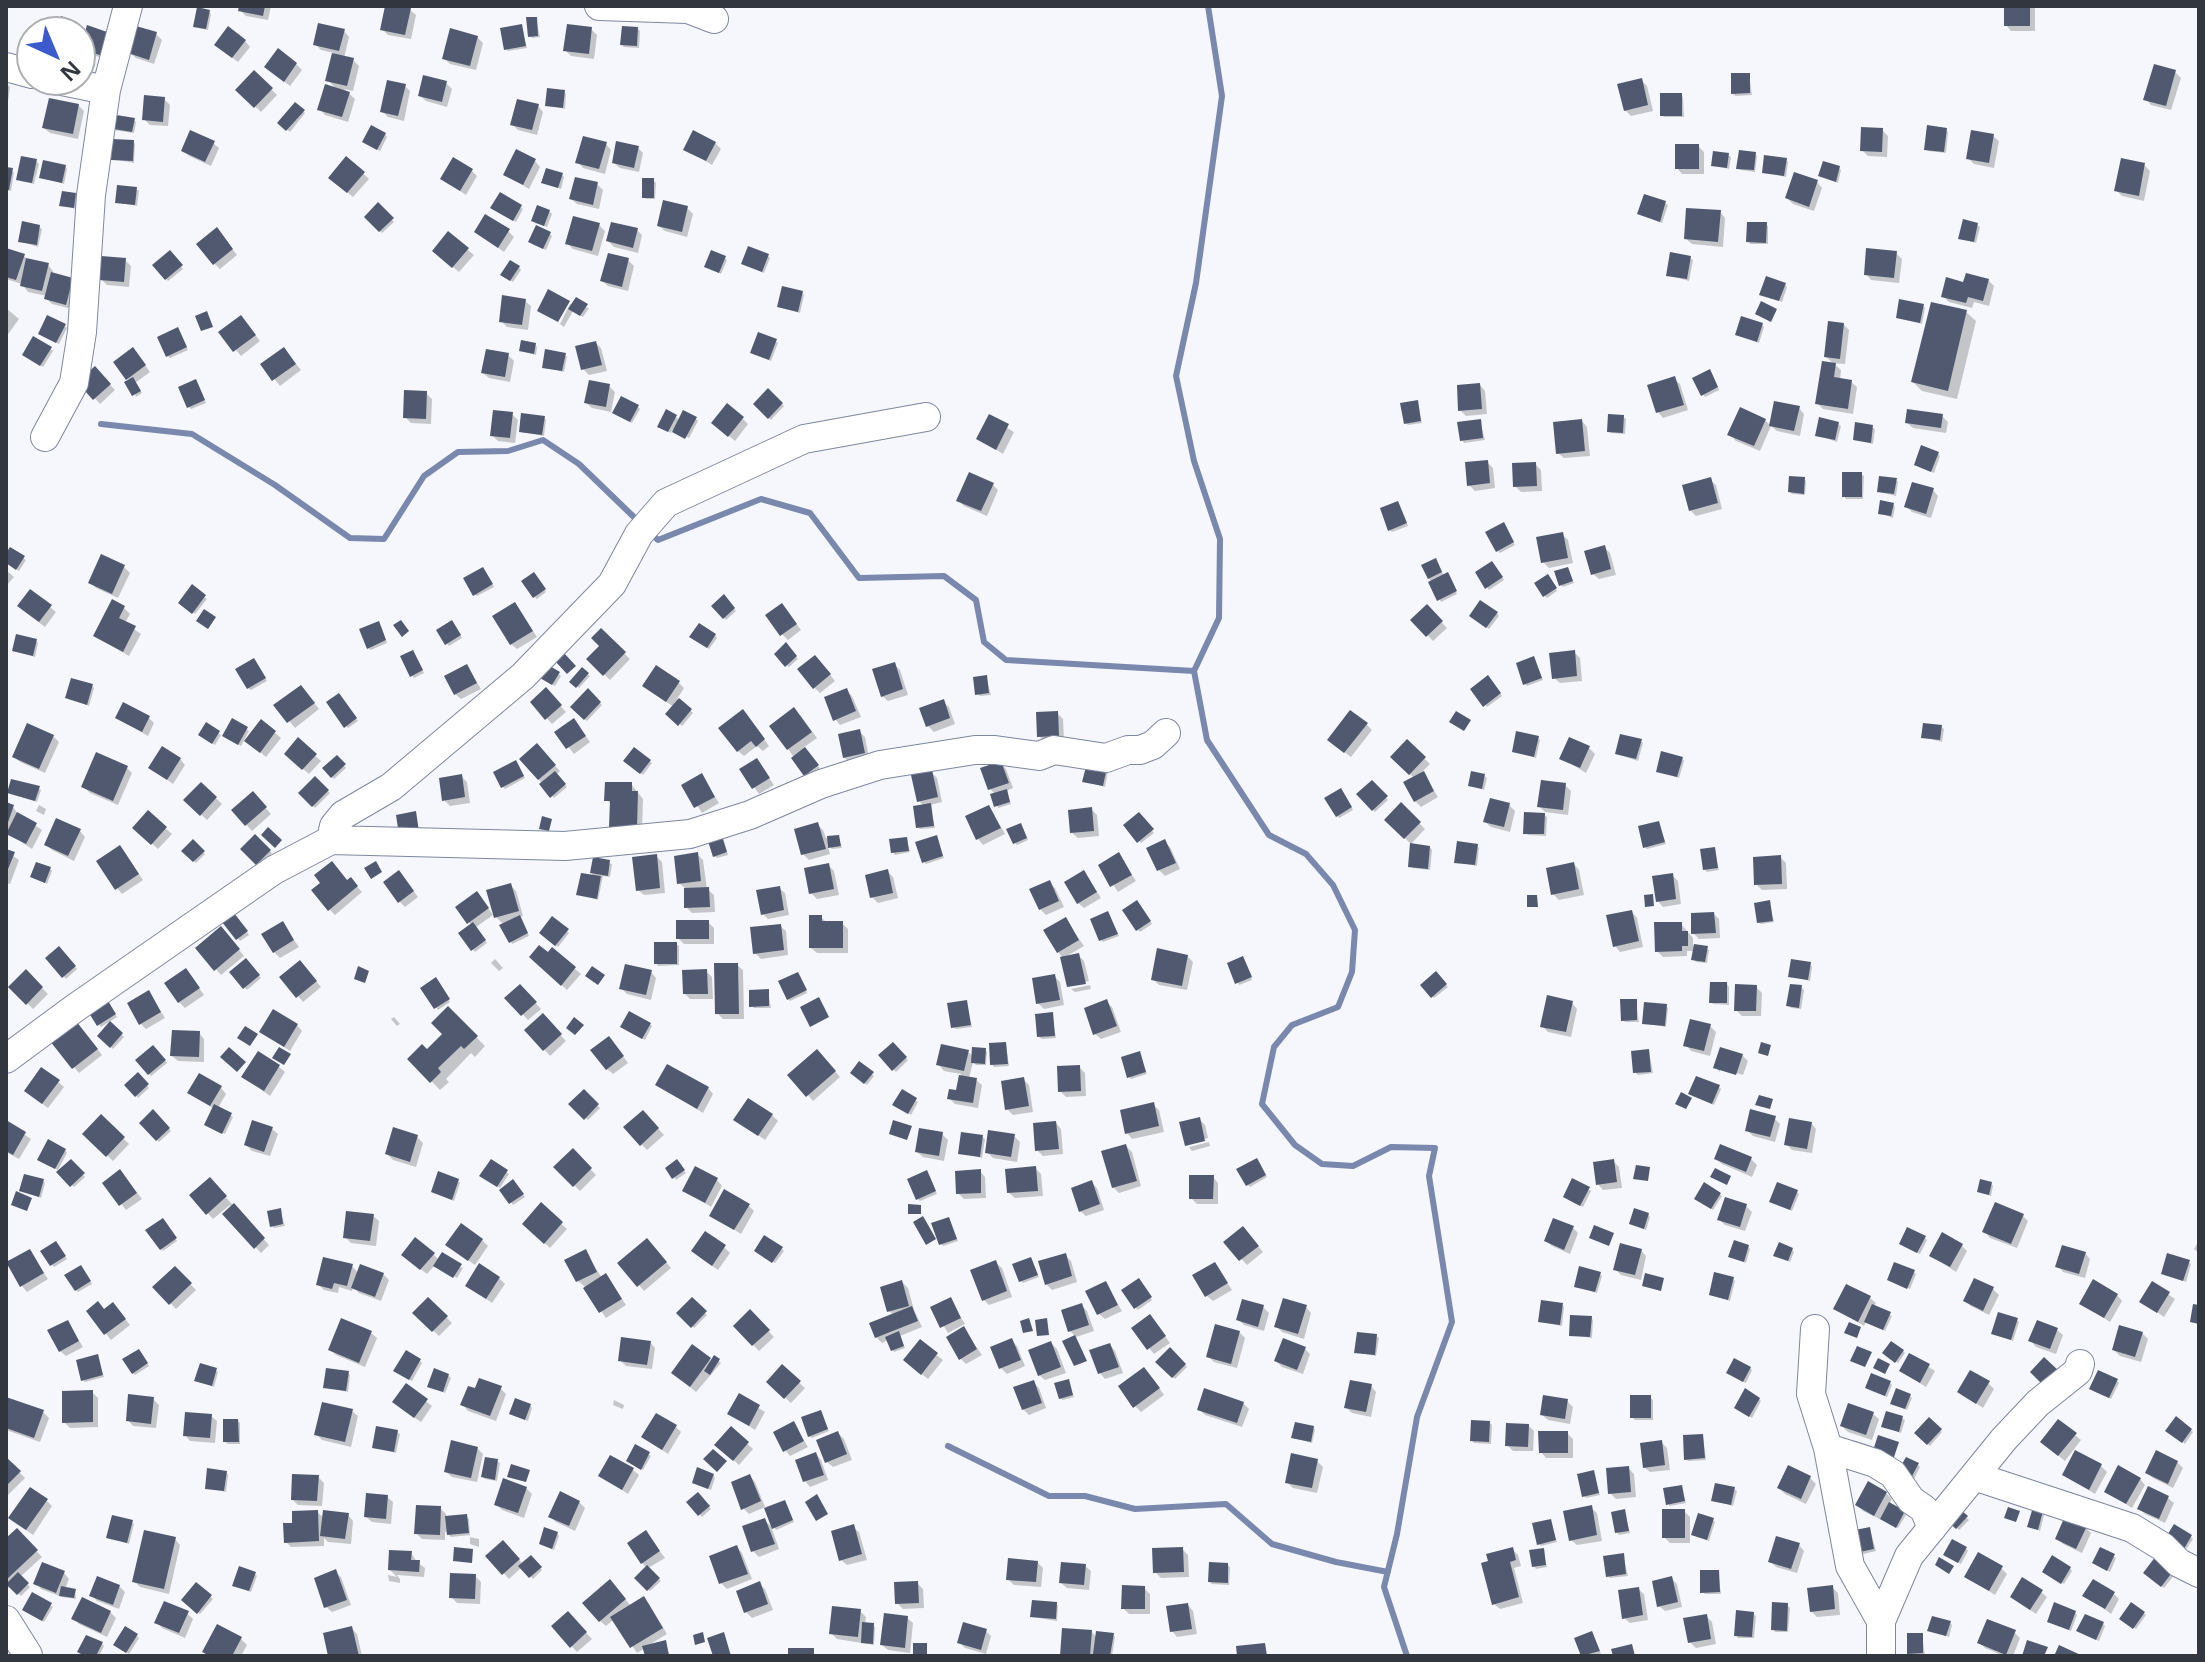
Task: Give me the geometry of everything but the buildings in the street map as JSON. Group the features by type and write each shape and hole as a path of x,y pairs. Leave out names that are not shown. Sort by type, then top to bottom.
{"street":[{"path":"45,437 74,383 82,332 91,195 106,90 128,6"},
{"path":"599,6 688,9 714,19"},
{"path":"96,88 106,90"},
{"path":"331,840 334,826 343,815 391,787 533,665 612,584 639,534 666,503 804,439 926,417"},
{"path":"6,1059 274,870 331,840 565,846 690,834 750,815 821,784 880,765 975,750 1039,756 1054,750 1106,758 1153,745 1166,733"},
{"path":"1815,1329 1811,1394 1828,1448 1850,1566 1881,1621"},
{"path":"1881,1656 1881,1621 1909,1556 2004,1439 2038,1403 2078,1371 2080,1364"},
{"path":"1828,1448 1875,1463 1893,1474 1911,1500 1924,1509 1932,1528"},
{"path":"1974,1476 2132,1528 2163,1547 2179,1563 2199,1573"},
{"path":"6,1620 26,1656"}],"waterway":[{"path":"1208,6 1222,96 1196,283 1176,376 1194,461 1220,539 1219,618 1194,671 1207,740 1269,835 1306,854 1333,885 1355,930 1352,972 1338,1007 1292,1025 1274,1047 1262,1104 1295,1145 1322,1164 1353,1166 1391,1147 1435,1148 1429,1176 1452,1322 1417,1417 1397,1534 1384,1587 1407,1656"},
{"path":"101,424 192,434 275,485 350,538 384,539 424,476 458,452 508,451 543,440 579,464 638,521"},
{"path":"649,532 658,540 761,499 810,513 859,578 944,576 976,600 984,642 1006,660 1194,671"},
{"path":"948,1446 1049,1496 1085,1496 1135,1509 1226,1504 1272,1544 1336,1562 1388,1572"}]}
